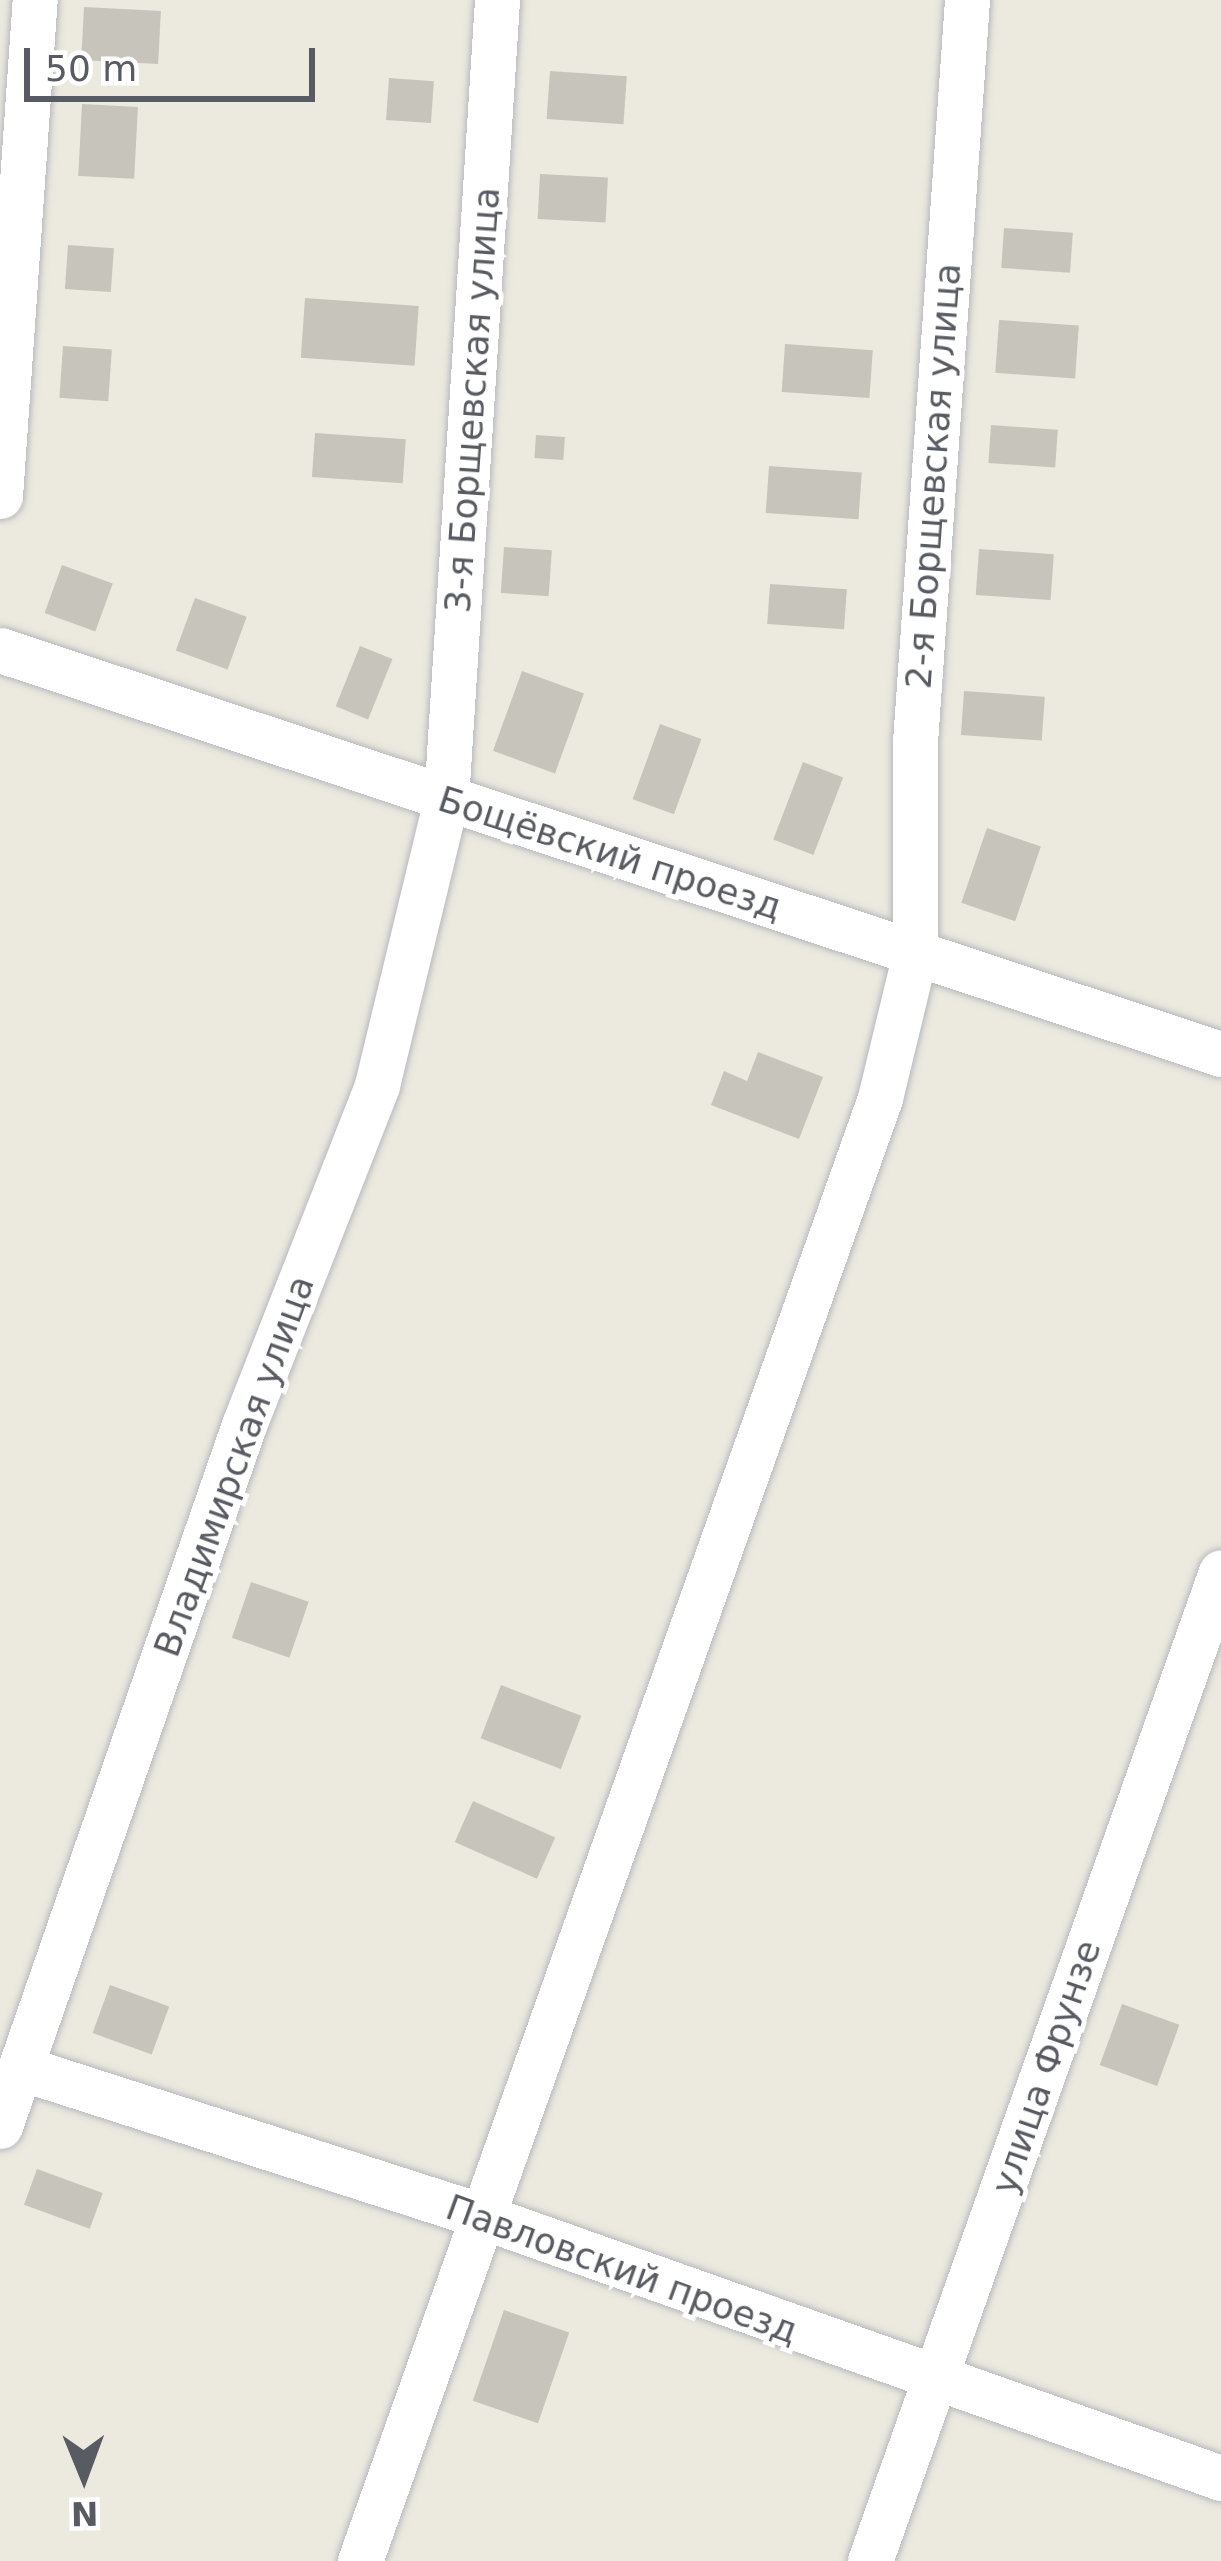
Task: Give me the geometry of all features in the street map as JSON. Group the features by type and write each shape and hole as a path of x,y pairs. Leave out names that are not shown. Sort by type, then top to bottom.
{"street":[{"path":"0,496 35,0"},
{"name":"3-я Борщевская улица","path":"446,800 497,0"},
{"name":"2-я Борщевская улица","path":"360,2561 880,1098 915,953 915,742 967,0"},
{"name":"Бощёвский проезд","path":"0,650 1221,1054"},
{"name":"Владимирская улица","path":"0,2126 244,1425 377,1085 446,800"},
{"name":"улица Фрунзе","path":"870,2561 1221,1572"},
{"name":"Павловский проезд","path":"21,2068 481,2216 934,2383 1221,2478"}],"building":[{"path":"84,7 161,11 158,64 81,60"},
{"path":"550,71 627,76 623,124 547,119"},
{"path":"389,78 434,81 431,123 386,120"},
{"path":"82,104 138,107 134,179 78,176"},
{"path":"540,174 608,178 606,222 538,219"},
{"path":"1004,228 1073,233 1070,273 1001,268"},
{"path":"68,245 114,248 111,292 65,289"},
{"path":"305,298 419,306 415,366 301,358"},
{"path":"999,320 1079,326 1075,378 995,373"},
{"path":"785,344 873,350 869,398 782,392"},
{"path":"63,346 112,349 108,401 59,398"},
{"path":"991,425 1058,430 1055,468 988,463"},
{"path":"315,433 406,439 403,483 312,477"},
{"path":"536,435 565,437 563,460 534,458"},
{"path":"769,466 862,472 858,519 766,513"},
{"path":"504,547 552,550 549,596 501,593"},
{"path":"979,549 1054,554 1051,600 976,595"},
{"path":"62,565 113,583 95,631 45,613"},
{"path":"770,584 847,589 844,629 767,624"},
{"path":"195,598 247,617 228,669 176,651"},
{"path":"360,646 392,659 368,719 336,706"},
{"path":"522,671 584,694 555,773 493,751"},
{"path":"964,691 1045,697 1042,741 961,735"},
{"path":"660,724 701,739 674,814 633,799"},
{"path":"803,762 843,777 813,855 773,839"},
{"path":"987,828 1041,847 1015,921 961,903"},
{"path":"758,1052 823,1077 799,1139 711,1105 724,1071 747,1081"},
{"path":"251,1582 309,1602 289,1658 232,1638"},
{"path":"501,1685 581,1716 561,1769 481,1738"},
{"path":"473,1801 555,1838 537,1879 455,1842"},
{"path":"110,1985 169,2007 152,2054 93,2033"},
{"path":"1122,2004 1179,2025 1157,2086 1100,2065"},
{"path":"37,2169 103,2193 90,2229 24,2205"},
{"path":"504,2310 569,2332 538,2423 473,2401"}]}
